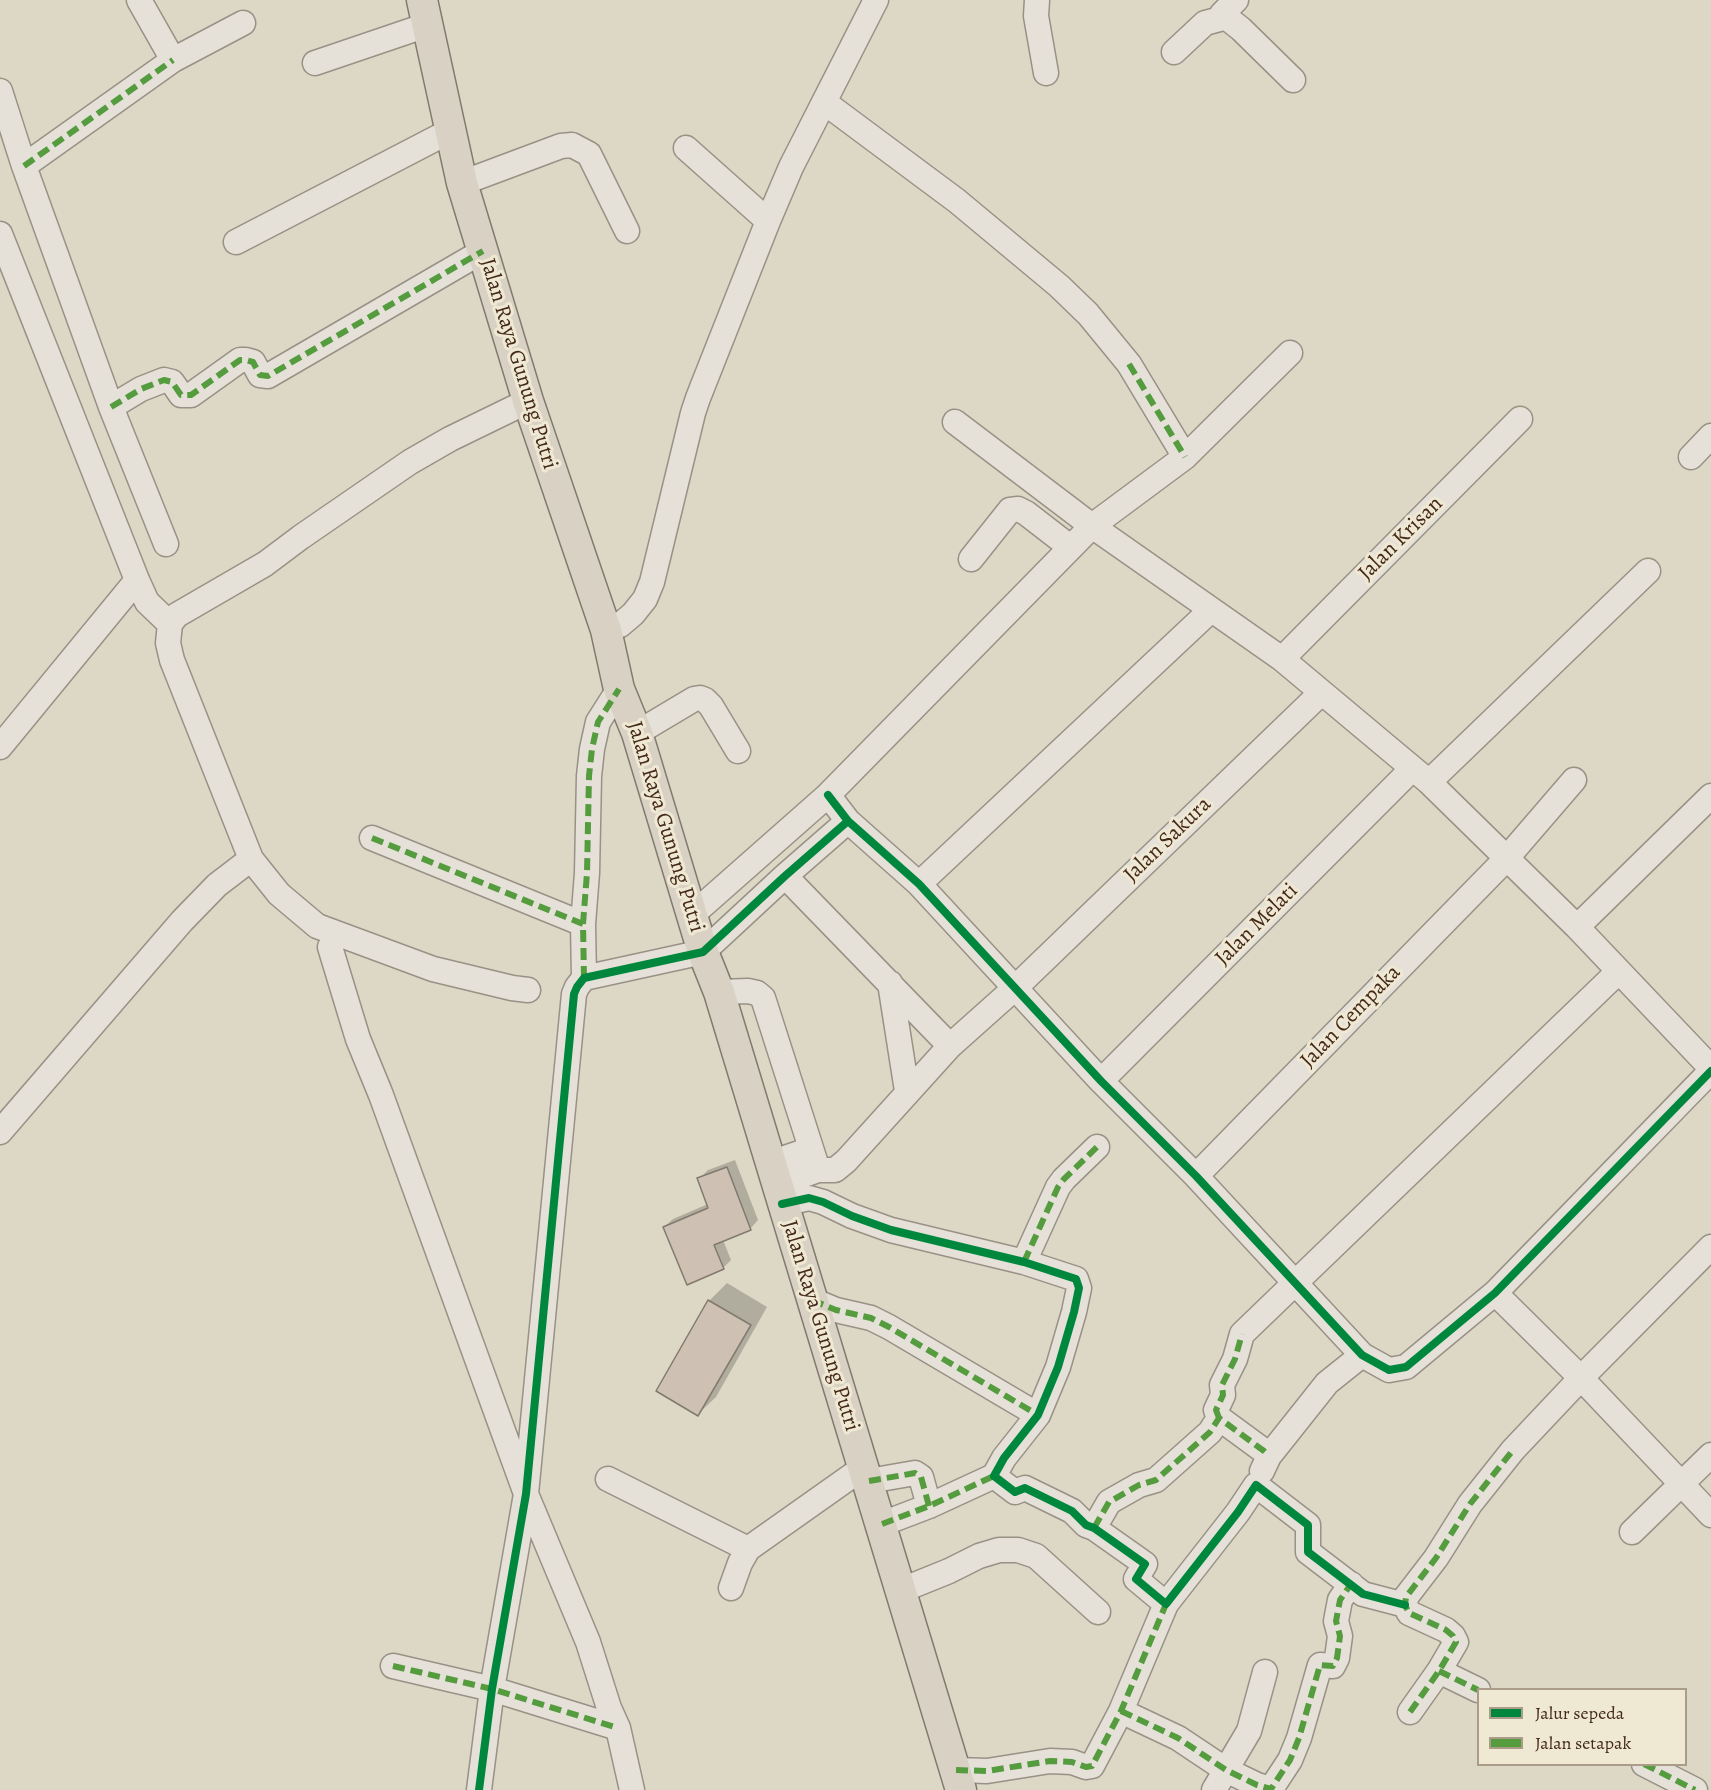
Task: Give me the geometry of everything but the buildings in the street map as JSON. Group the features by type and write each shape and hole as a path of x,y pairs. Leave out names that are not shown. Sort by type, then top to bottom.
{"main road":[{"name":"Jalan Raya Gunung Putri","path":"424,12 462,183 528,401 606,630 619,689 637,733 703,952 719,992 958,1780"}],"street":[{"path":"139,0 173,60"},
{"path":"606,630 620,625 645,599 652,582 693,413 768,221 792,167 876,0"},
{"path":"1037,0 1036,16 1046,73"},
{"path":"1174,52 1205,23 1220,19 1229,7 1293,80"},
{"path":"315,63 424,12"},
{"path":"24,166 173,60 243,23"},
{"path":"0,91 24,166 111,407 166,544"},
{"path":"824,102 957,201 1059,286 1088,314 1129,363 1185,457"},
{"path":"236,242 450,131"},
{"path":"462,183 561,146 572,145 589,154 627,231"},
{"path":"687,148 768,221"},
{"path":"0,234 136,580 147,602 170,624"},
{"path":"111,407 141,389 165,380 172,383 181,395 190,395 240,360 253,362 260,375 268,376 483,251"},
{"path":"692,915 828,795 1092,526 1185,457 1290,353"},
{"path":"528,401 450,439 410,462 265,564 177,615 170,624 168,642 172,660 251,859 279,894 317,926 433,969 528,990"},
{"name":"Jalan Krisan","path":"1282,659 1520,419"},
{"path":"828,795 848,821 919,884 1101,1081 1196,1176 1362,1356 1389,1370 1406,1367 1495,1293 1711,1069 1577,927 1421,776 1282,659 1092,526 955,422"},
{"path":"1690,457 1711,436"},
{"path":"971,559 1010,510 1018,509 1070,547"},
{"name":"Jalan Melati","path":"1101,1081 1421,776 1648,571"},
{"path":"0,747 136,580"},
{"path":"919,884 1211,609"},
{"path":"479,1790 492,1689 526,1494 574,994 584,978 583,924 592,749 598,722 619,689"},
{"name":"Jalan Sakura","path":"776,1184 814,1159 835,1170 846,1161 950,1046 1015,988 1321,693"},
{"path":"637,733 694,699 700,698 711,706 738,751"},
{"name":"Jalan Cempaka","path":"1196,1176 1506,859 1574,780"},
{"path":"1577,927 1711,796"},
{"path":"584,978 703,952 848,821"},
{"path":"372,838 583,924"},
{"path":"0,1132 182,921 217,885 251,859"},
{"path":"785,876 950,1046"},
{"path":"330,947 358,1039 381,1095 526,1494 588,1642 618,1728 632,1790"},
{"path":"1269,1456 1219,1418 1216,1410 1223,1395 1222,1385 1235,1359 1242,1334 1618,972"},
{"path":"890,983 907,1091"},
{"path":"719,992 757,993 764,998 814,1159"},
{"path":"1024,1262 1058,1187 1097,1147"},
{"path":"776,1184 891,1230 1024,1262 1077,1280 1074,1312 1058,1367 1038,1415 1004,1458 994,1476 929,1506 882,1524"},
{"path":"1410,1712 1456,1642 1454,1636 1446,1630 1409,1613 1405,1605 1406,1597 1436,1558 1490,1477 1581,1378 1711,1247"},
{"path":"1495,1293 1581,1378 1711,1515"},
{"path":"812,1300 836,1310 871,1318 889,1327 1038,1415"},
{"path":"958,1780 987,1771 1050,1761 1092,1766 1121,1711 1166,1604 1238,1512 1256,1485 1269,1456 1327,1383 1362,1356"},
{"path":"1094,1528 1109,1502 1139,1485 1156,1480 1210,1432 1219,1418"},
{"path":"1632,1532 1711,1455"},
{"path":"731,1587 740,1563 748,1550 866,1474 915,1473 921,1478 929,1506"},
{"path":"994,1476 1015,1492 1024,1488 1072,1511 1086,1525 1094,1528 1145,1564 1136,1579 1166,1604"},
{"path":"608,1479 748,1550"},
{"path":"1256,1485 1308,1525 1308,1552 1363,1594 1405,1605"},
{"path":"902,1590 949,1571 978,1556 999,1550 1017,1550 1036,1556 1098,1612"},
{"path":"1121,1711 1178,1738 1220,1780 1257,1785 1271,1790 1290,1760 1299,1738 1320,1665 1333,1666 1337,1658 1340,1636 1336,1621 1340,1600 1351,1584"},
{"path":"393,1666 492,1689 618,1728"},
{"path":"1439,1671 1477,1689"},
{"path":"1220,1780 1250,1731 1265,1672"},
{"path":"1648,1766 1695,1790"}],"marked path":[{"path":"24,166 173,60"},
{"path":"111,407 141,389 164,380 172,382 181,395 191,395 240,360 253,362 260,375 268,376 483,251"},
{"path":"1129,364 1185,457"},
{"path":"584,978 583,924 592,749 598,722 619,689"},
{"path":"372,838 583,924"},
{"path":"1024,1262 1058,1187 1097,1147"},
{"path":"812,1300 836,1310 871,1318 889,1327 1038,1415"},
{"path":"1219,1418 1216,1410 1223,1395 1222,1385 1235,1359 1242,1334"},
{"path":"1094,1528 1109,1502 1139,1485 1156,1480 1210,1432 1219,1418 1269,1456"},
{"path":"1410,1712 1456,1642 1446,1630 1409,1613 1405,1605 1406,1597 1436,1558 1470,1504 1513,1450"},
{"path":"869,1481 915,1473 921,1477 929,1506"},
{"path":"882,1524 929,1506 994,1476"},
{"path":"1121,1711 1178,1738 1226,1770 1271,1789 1290,1760 1299,1738 1320,1665 1333,1666 1337,1658 1340,1636 1336,1621 1340,1600 1351,1584"},
{"path":"956,1770 987,1771 1050,1761 1092,1766 1121,1711 1166,1604"},
{"path":"393,1666 492,1689 618,1728"},
{"path":"1439,1671 1477,1690"},
{"path":"1648,1766 1695,1790"}],"cycle path":[{"path":"828,795 848,821 919,884 1101,1081 1196,1176 1362,1355 1389,1370 1406,1367 1495,1293 1711,1071"},
{"path":"479,1790 492,1689 526,1494 574,994 584,978 703,952 848,821"},
{"path":"782,1204 809,1198 891,1230 1024,1262 1076,1279 1079,1288 1058,1367 1038,1415 1004,1458 994,1476 1015,1492 1025,1488 1072,1511 1086,1525 1094,1528 1145,1564 1136,1579 1166,1604 1238,1512 1256,1485 1308,1525 1308,1552 1363,1594 1405,1605"}]}
